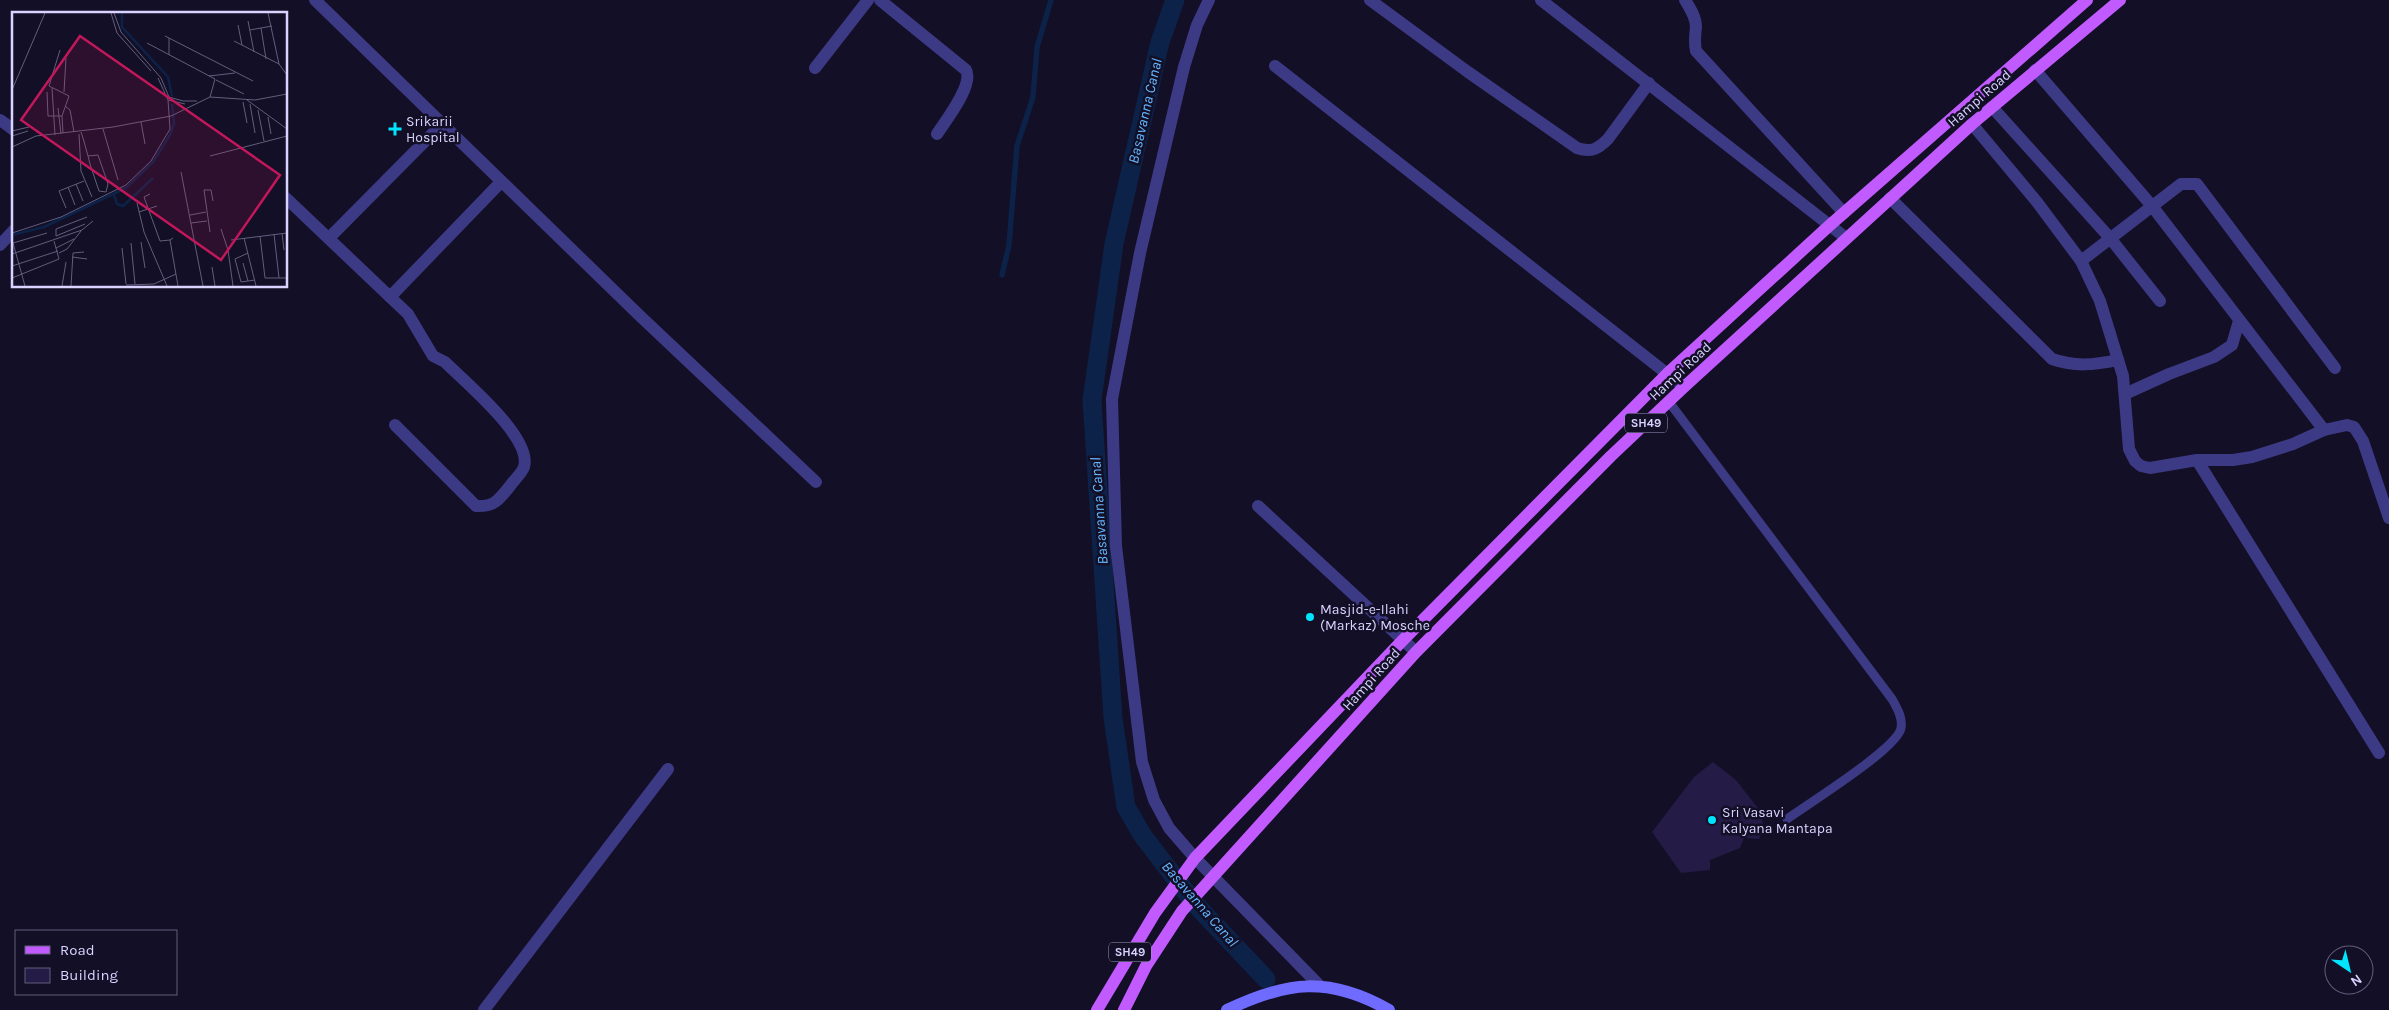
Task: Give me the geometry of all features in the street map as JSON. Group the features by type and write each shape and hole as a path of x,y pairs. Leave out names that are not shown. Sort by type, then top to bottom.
{"main road":[{"name":"SH49","path":"1097,1010 1167,896 1191,863 1403,640 1668,373 1830,225 2087,0"},
{"name":"Hampi Road","path":"1210,878 1416,652 1611,456 1972,124 2120,0"},
{"name":"SH49","path":"1124,1010 1146,966 1182,911 1210,878"},
{"path":"1227,1010 1273,991 1319,985 1352,994 1389,1010"}],"street":[{"path":"315,0 639,315 816,482"},
{"path":"814,68 868,0"},
{"path":"880,0 966,70 969,75 967,86 937,134"},
{"path":"1209,0 1197,25 1184,66 1140,253 1112,399 1116,546 1142,762 1154,800 1191,863 1210,878 1319,985"},
{"path":"1370,0 1468,72 1578,148 1588,151 1601,146 1608,139 1650,83"},
{"path":"1541,0 1650,83 1846,238"},
{"path":"1685,0 1694,16 1696,26 1693,39 1696,51 1844,213"},
{"path":"1275,66 1684,387"},
{"path":"2035,70 2152,206 2324,430"},
{"path":"1992,107 2110,238 2160,301"},
{"path":"0,120 12,129"},
{"path":"330,237 442,124"},
{"path":"1972,124 2037,202 2081,261 2100,301 2118,360 2125,394 2129,450 2135,461 2141,466 2150,468 2197,460 2233,460 2252,457 2293,444 2324,430 2347,425 2359,433 2389,518"},
{"path":"390,296 502,182"},
{"path":"2081,261 2181,184 2193,183 2202,188 2335,368"},
{"path":"1890,198 2052,359 2067,364 2092,365 2118,360"},
{"path":"288,200 330,237 408,314 433,356 445,362 514,431 524,450 524,467 500,499 488,506 476,506 395,425"},
{"path":"0,245 12,232"},
{"path":"2125,394 2169,374 2214,357 2232,345 2239,321"},
{"path":"2197,460 2379,753"},
{"path":"1258,506 1416,652"},
{"path":"484,1010 668,769"}],"lane":[{"path":"1669,402 1892,699 1900,716 1901,729 1887,749 1787,819"}],"building":[{"name":"Sri Vasavi Kalyana Mantapa","path":"1713,762 1736,780 1760,811 1764,828 1759,839 1744,838 1740,848 1710,860 1710,870 1681,873 1652,832 1694,777"}],"waterway":[{"path":"1002,275 1009,245 1017,146 1033,97 1037,47 1051,0"},
{"name":"Basavanna Canal","path":"1175,0 1160,42 1114,244 1092,400 1113,718 1126,807 1143,836 1195,904 1266,979"}],"place":[{"name":"Srikarii Hospital","path":"395,129"},
{"name":"Masjid-e-Ilahi (Markaz) Mosche","path":"1310,617"},
{"name":"Sri Vasavi Kalyana Mantapa","path":"1712,820"}]}
